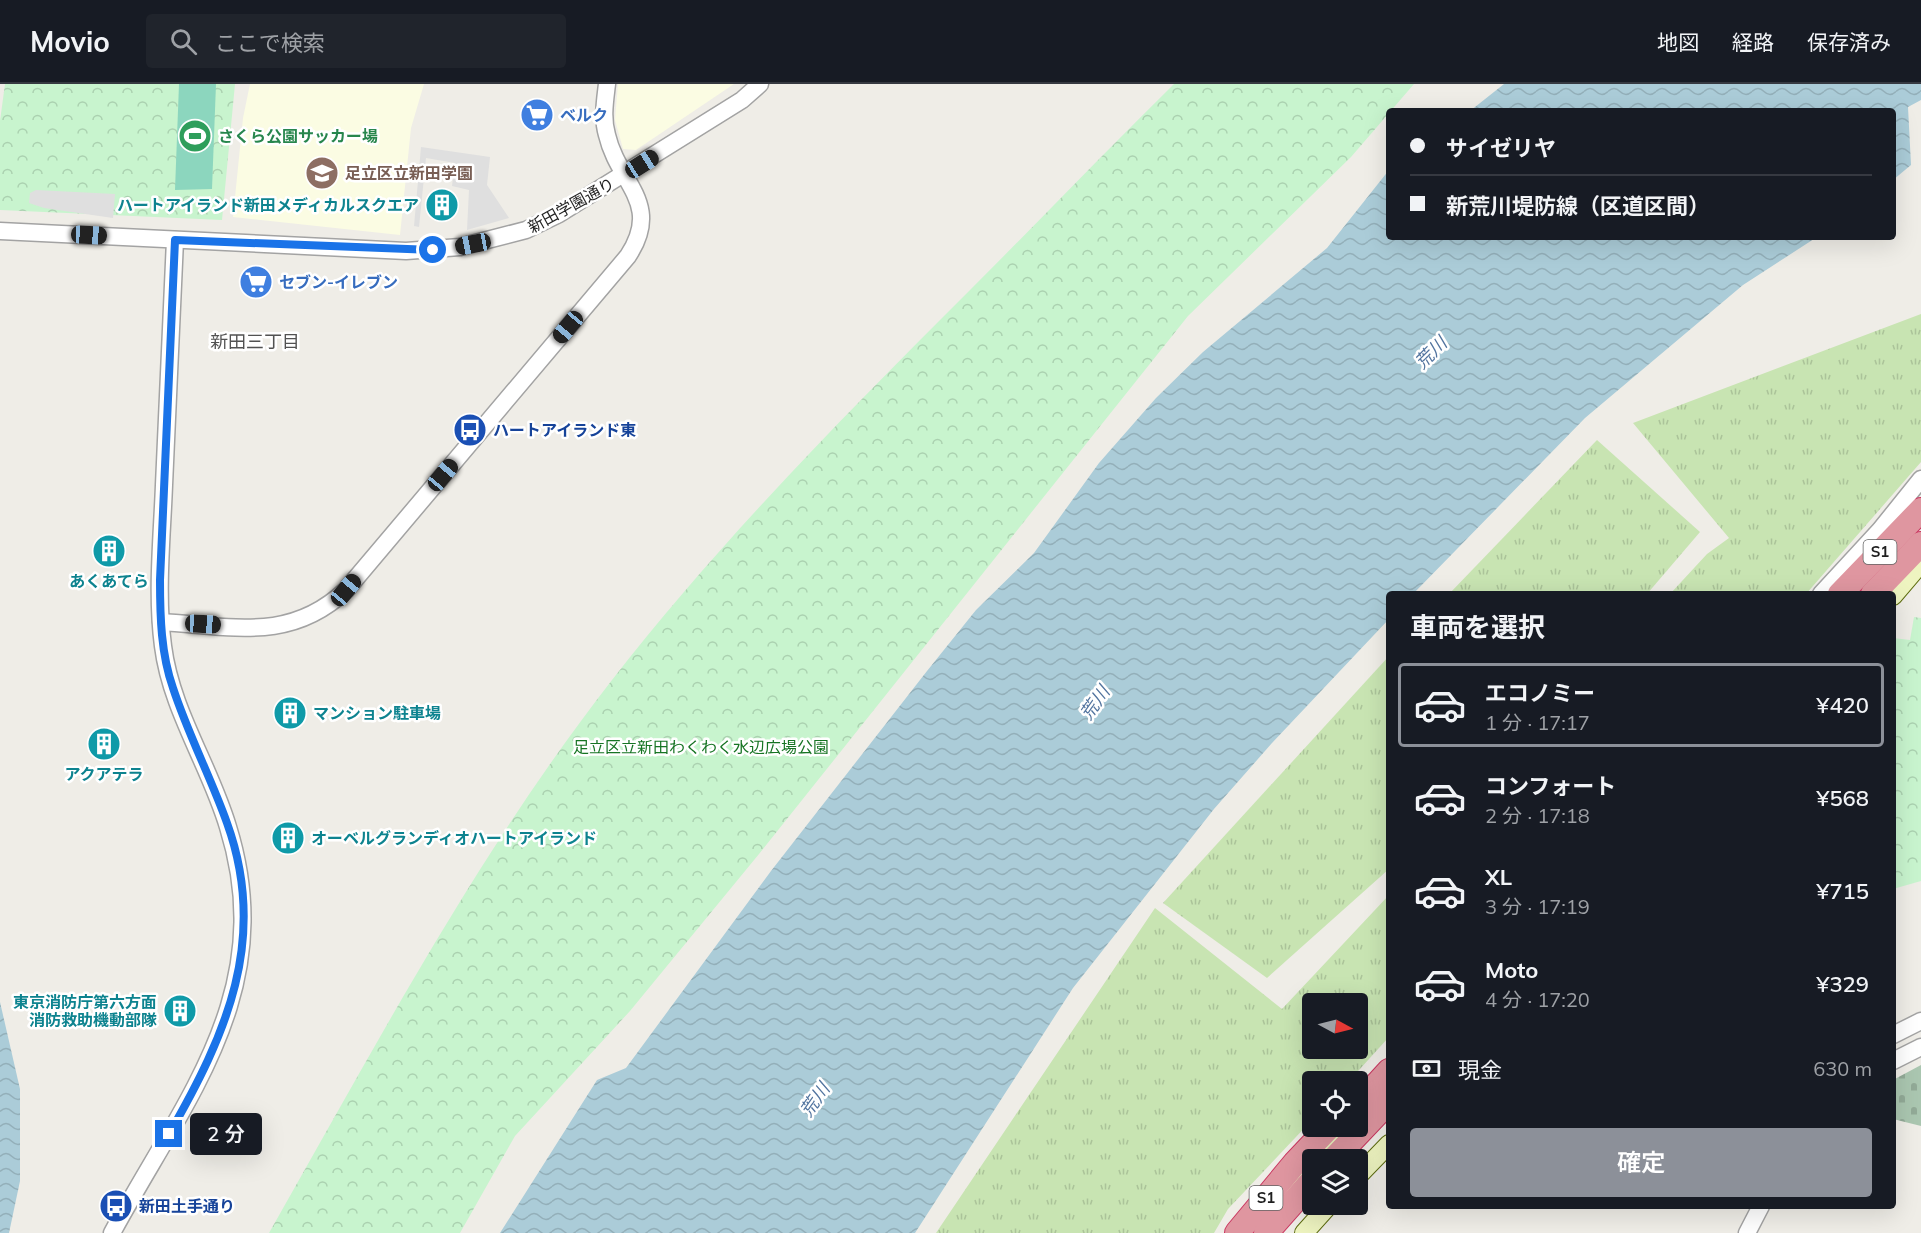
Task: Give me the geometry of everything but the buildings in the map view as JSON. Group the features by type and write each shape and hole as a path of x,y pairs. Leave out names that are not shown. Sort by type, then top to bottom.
{"highway":[{"name":"S1","path":"1843,591 1921,510"},
{"name":"S1","path":"1862,591 1921,544"},
{"path":"1368,1086 1386,1067"},
{"path":"1368,1094 1386,1074"},
{"path":"1343,1149 1386,1104"},
{"path":"1360,1149 1386,1122"},
{"name":"S1","path":"1319,1149 1329,1137"},
{"name":"S1","path":"1238,1233 1302,1168"},
{"name":"S1","path":"1266,1233 1302,1192"},
{"path":"1278,1233 1302,1208"}],"main road":[{"path":"1862,591 1921,525"},
{"path":"1896,592 1921,563"},
{"path":"1368,1103 1386,1082"},
{"path":"1322,1149 1334,1137"},
{"path":"1368,1166 1386,1147"},
{"path":"1251,1233 1302,1169"},
{"path":"1304,1233 1320,1215"}],"street":[{"path":"161,622 268,628 311,617 330,605 346,590 632,249 641,227 642,212 638,198 607,137 604,121 607,84"},
{"name":"新田学園通り","path":"0,231 406,251 460,247 526,230 559,214 742,100 760,84"},
{"path":"112,1233 213,1051 229,1013 239,970 242,939 242,893 238,860 228,825 172,687 161,622 175,240"},
{"path":"1824,591 1880,530 1921,479"},
{"path":"1896,1034 1921,1021"},
{"path":"1896,1060 1921,1047"},
{"path":"1747,1233 1759,1209"}],"shaded area":[{"name":"足立区立新田学園","path":"250,84 424,84 411,128 400,235 233,217 243,118"},
{"path":"618,84 734,84 636,150 623,149 615,120"},
{"path":"421,147 490,157 487,185 509,218 467,230 469,190 452,186 455,163 426,158 419,227 414,226"},
{"path":"36,190 115,194 113,218 44,208 29,203 30,193"}],"green space":[{"path":"5,84 235,84 222,220 0,210 0,121"},
{"name":"さくら公園サッカー場","path":"179,84 216,84 212,189 175,190"},
{"name":"足立区立新田わくわく水辺広場公園","path":"1174,84 1414,84 1393,108 1386,108 1386,116 1351,157 1188,316 759,854 630,1011 515,1136 460,1233 269,1233 430,950 563,745 612,680 696,577 878,383"},
{"path":"1921,314 1921,462 1809,591 1673,591 1707,554 1729,538 1633,423"},
{"path":"1597,440 1700,532 1650,591 1452,591"},
{"path":"1914,617 1921,618 1921,881 1896,888 1896,638 1910,640"},
{"path":"1386,659 1386,872 1267,978 1163,903"},
{"path":"1386,898 1386,1040 1358,1071 1302,1071 1302,1131 1228,1209 1214,1233 936,1233 1155,908 1282,1009"},
{"path":"1921,1065 1921,1126 1896,1120 1896,1078"}],"water":[{"path":"1504,84 1921,84 1921,100 1908,107 1911,165 1896,178 1896,108 1474,108"},
{"name":"荒川","path":"1386,174 1386,240 1812,240 1743,285 1585,418 1416,591 1386,591 1386,622 1272,743 1214,809 1073,988 915,1233 500,1233 597,1080 626,1068 771,871 927,671 976,610 1034,553 1099,463 1156,398 1203,352 1327,248"},
{"path":"0,1002 20,1089 20,1181 9,1233 0,1233"}],"place":[{"name":"ベルク","path":"537,115"},
{"name":"さくら公園サッカー場","path":"195,136"},
{"name":"足立区立新田学園","path":"322,173"},
{"name":"ハートアイランド新田メディカルスクエア","path":"442,205"},
{"name":"セブン-イレブン","path":"256,282"},
{"name":"ハートアイランド東","path":"470,430"},
{"name":"あくあてら","path":"109,551"},
{"name":"マンション駐車場","path":"290,713"},
{"name":"アクアテラ","path":"104,744"},
{"name":"オーベルグランディオハートアイランド","path":"288,838"},
{"name":"東京消防庁第六方面 消防救助機動部隊","path":"180,1011"},
{"name":"新田土手通り","path":"116,1206"}],"district":[{"name":"新田三丁目","path":"255,342"}],"route":[{"path":"169,1134 204,1070 229,1013 239,970 243,930 238,860 228,825 172,687 162,635 160,580 175,240 406,251 433,250"}]}
